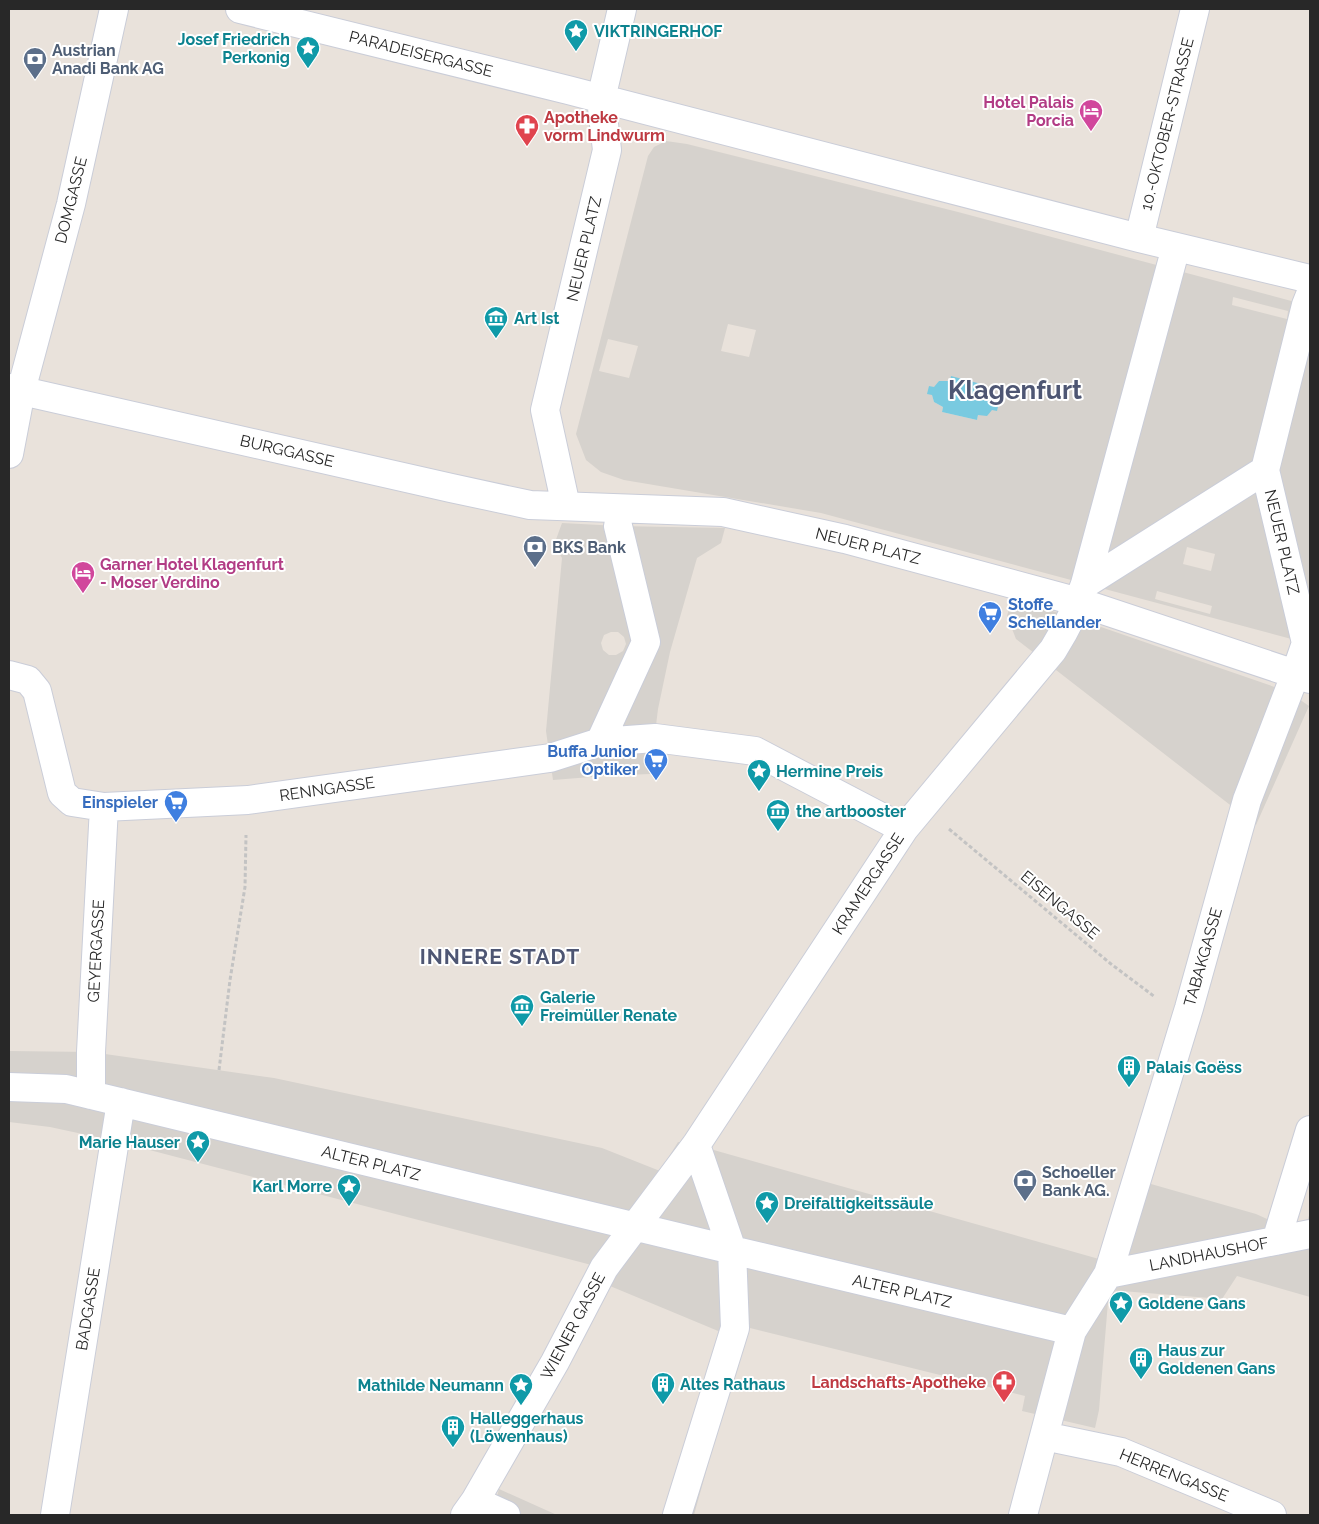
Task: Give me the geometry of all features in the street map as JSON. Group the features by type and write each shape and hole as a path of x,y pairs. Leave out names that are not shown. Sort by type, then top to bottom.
{"street":[{"name":"DOMGASSE","path":"9,454 15,389 71,204 114,9"},
{"name":"PARADEISERGASSE","path":"240,9 601,99"},
{"name":"NEUER PLATZ","path":"622,9 601,99 607,150 545,410 566,506 723,512 1082,593 1303,677"},
{"name":"10.-OKTOBER-STRASSE","path":"1138,238 1195,9"},
{"path":"601,99 1138,238 1310,279"},
{"path":"1082,593 1176,247"},
{"name":"NEUER PLATZ","path":"1306,643 1265,470 1308,300"},
{"name":"BURGGASSE","path":"15,389 451,488 530,504 566,506"},
{"name":"NEUER PLATZ","path":"1082,593 1265,470"},
{"path":"600,742 646,642 618,526"},
{"name":"KRAMERGASSE","path":"696,1145 904,829 1053,650 1070,623 1082,593"},
{"name":"TABAKGASSE","path":"1108,1274 1189,1008 1248,800 1303,677 1306,643"},
{"name":"RENNGASSE","path":"9,675 28,680 37,691 62,792 72,802 104,807 248,800 550,758 600,742 655,738 755,751 904,829"},
{"name":"GEYERGASSE","path":"91,1095 91,1052 104,807"},
{"name":"ALTER PLATZ","path":"9,1086 66,1089 1072,1331"},
{"name":"BADGASSE","path":"55,1515 121,1102"},
{"path":"1276,1241 1310,1130"},
{"path":"677,1515 735,1328 732,1250 696,1145"},
{"name":"WIENER GASSE","path":"470,1508 555,1362 604,1268 696,1145"},
{"name":"LANDHAUSHOF","path":"1108,1274 1310,1234"},
{"path":"1024,1515 1072,1331 1108,1274"},
{"name":"HERRENGASSE","path":"1047,1427 1121,1452 1272,1515"},
{"path":"470,1508 506,1515"}],"path":[{"name":"EISENGASSE","path":"922,807 1111,964 1155,996 1189,1008"},
{"path":"219,1070 230,980 246,886 246,834"}],"shaded area":[{"path":"666,141 687,144 958,212 1310,306 1310,644 821,513 624,480 601,472 586,460 576,434 648,156 654,147","holes":["1233,297 1288,311 1287,319 1232,305","728,324 756,330 749,357 721,351","608,339 638,346 629,378 599,371","951,377 992,393 995,401 999,402 992,410 978,415 977,420 942,412 943,407 934,402 932,395 939,381 950,381","1187,547 1215,554 1211,571 1183,564","1157,591 1212,606 1210,614 1155,599"]},
{"path":"562,523 725,528 721,543 697,558 670,652 658,709 650,774 553,780 546,731 562,558 554,545","holes":["618,632 624,637 626,644 623,651 616,655 609,655 603,650 601,643 604,635"]},
{"path":"1012,599 1072,617 1289,692 1309,706 1256,825 1016,639 1007,616"},
{"path":"9,1051 91,1052 274,1078 602,1148 660,1171 678,1142 696,1145 1099,1259 1137,1180 1256,1214 1303,1235 1310,1212 1310,1297 1237,1276 1222,1299 1109,1290 1099,1410 1095,1428 1022,1411 1025,1396 746,1327 694,1515 663,1515 723,1333 610,1286 603,1268 115,1141 50,1127 9,1122"},
{"path":"499,1489 557,1515 492,1515"}],"water":[{"path":"951,376 985,385 984,389 992,393 995,401 999,402 997,411 992,410 987,416 978,415 977,420 942,412 943,407 934,402 932,395 927,394 929,386 934,387 939,381 950,381"}],"place":[{"name":"VIKTRINGERHOF","path":"576,52"},
{"name":"Josef Friedrich Perkonig","path":"308,69"},
{"name":"Austrian Anadi Bank AG","path":"35,80"},
{"name":"Hotel Palais Porcia","path":"1091,132"},
{"name":"Apotheke vorm Lindwurm","path":"527,147"},
{"name":"Art Ist","path":"496,339"},
{"name":"BKS Bank","path":"535,568"},
{"name":"Garner Hotel Klagenfurt - Moser Verdino","path":"83,594"},
{"name":"Stoffe Schellander","path":"990,634"},
{"name":"Buffa Junior Optiker","path":"656,781"},
{"name":"Hermine Preis","path":"759,792"},
{"name":"Einspieler","path":"176,823"},
{"name":"the artbooster","path":"778,832"},
{"name":"Galerie Freimüller Renate","path":"522,1027"},
{"name":"Palais Goëss","path":"1129,1088"},
{"name":"Marie Hauser","path":"198,1163"},
{"name":"Schoeller Bank AG.","path":"1025,1202"},
{"name":"Karl Morre","path":"349,1207"},
{"name":"Dreifaltigkeitssäule","path":"767,1224"},
{"name":"Goldene Gans","path":"1121,1324"},
{"name":"Haus zur Goldenen Gans","path":"1141,1380"},
{"name":"Landschafts-Apotheke","path":"1004,1403"},
{"name":"Altes Rathaus","path":"663,1405"},
{"name":"Mathilde Neumann","path":"521,1406"},
{"name":"Halleggerhaus (Löwenhaus)","path":"453,1448"}],"district":[{"name":"Klagenfurt","path":"1015,390"},
{"name":"INNERE STADT","path":"500,956"}]}
